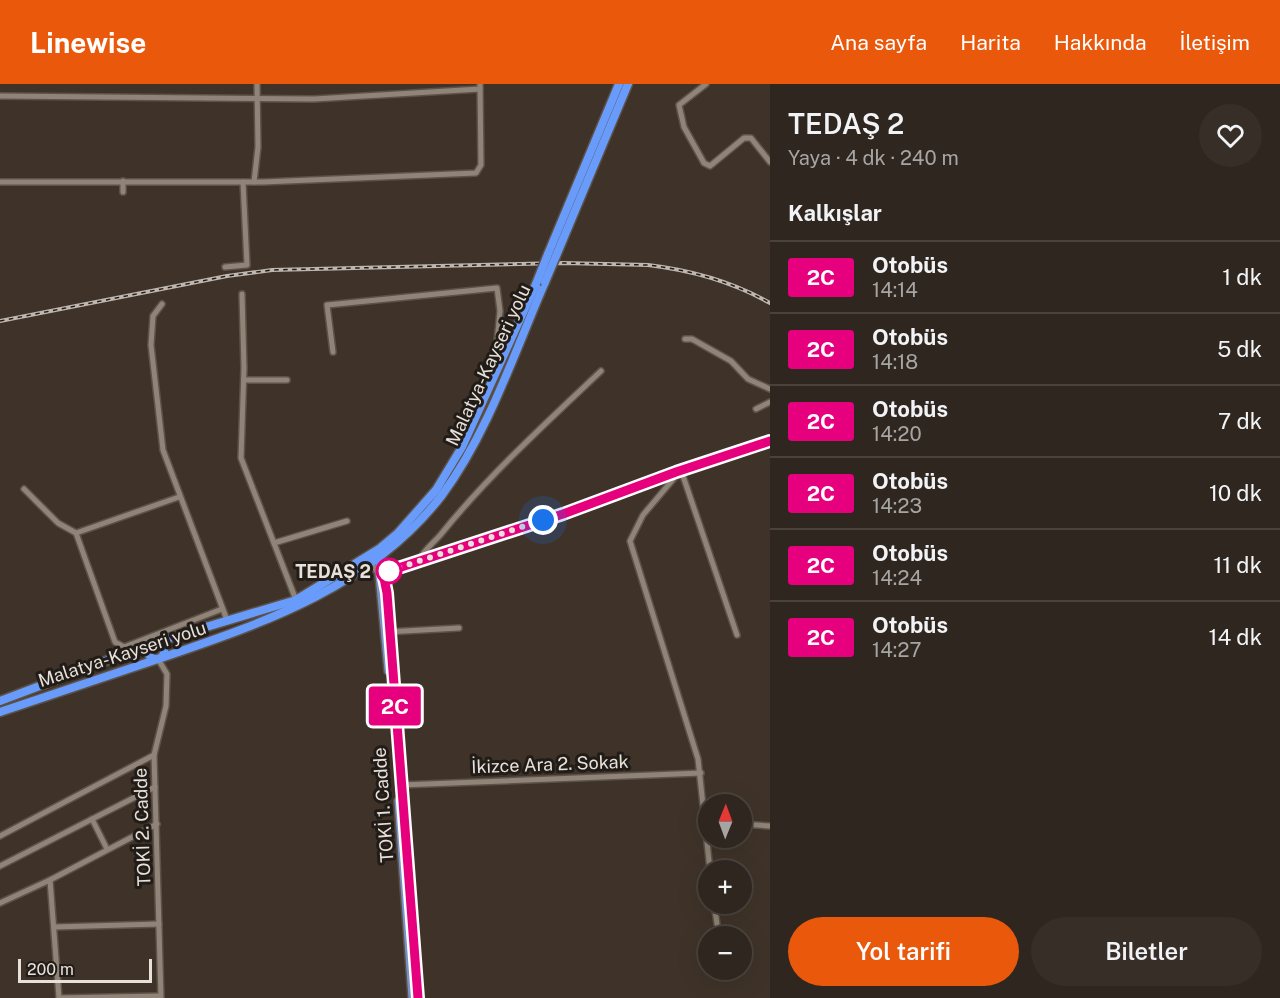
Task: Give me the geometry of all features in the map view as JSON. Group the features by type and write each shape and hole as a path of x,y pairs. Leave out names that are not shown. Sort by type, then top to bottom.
{"highway":[{"path":"552,255 618,84"},
{"name":"Malatya-Kayseri yolu","path":"0,712 249,628 336,587 375,562 401,540 442,494 482,425 540,283 628,84"},
{"path":"0,700 153,643 296,600 378,549 398,533 436,490 462,447 540,283"},
{"path":"153,643 148,650 149,655 159,659"}],"main road":[{"name":"TOKİ 1. Cadde","path":"375,562 381,574 387,632 418,998"},
{"name":"TOKİ 1. Cadde","path":"387,632 412,998"}],"street":[{"path":"254,182 258,147 257,84"},
{"path":"706,84 679,105 684,127 704,163 710,166 744,138 751,138 770,162"},
{"path":"0,96 314,99 480,86 481,165 476,173 254,182 0,182"},
{"path":"123,181 123,192"},
{"path":"225,267 247,265 243,182"},
{"path":"333,352 327,305 497,288 500,311 497,342 501,361"},
{"path":"242,294 244,380 242,458 296,600"},
{"path":"162,304 153,316 152,366 163,450 178,497 210,572 227,620"},
{"path":"685,339 692,339 731,361 748,379 770,389"},
{"path":"418,561 424,550 440,536 459,511 552,416 601,371"},
{"path":"244,380 286,380"},
{"path":"756,409 770,402"},
{"path":"381,574 563,514 681,470 770,441"},
{"path":"681,470 737,635"},
{"path":"681,470 643,515 630,540 701,773 703,794"},
{"path":"24,489 57,523 76,533 115,642 124,647 222,609"},
{"path":"76,533 178,497"},
{"path":"274,543 347,521"},
{"path":"387,632 459,628"},
{"name":"TOKİ 2. Cadde","path":"159,659 167,674 166,706 154,755 160,997"},
{"path":"0,836 154,755"},
{"name":"İkizce Ara 2. Sokak","path":"401,785 701,773"},
{"path":"0,866 155,787"},
{"path":"92,819 107,849"},
{"path":"1,900 50,880 157,824"},
{"path":"752,825 770,826"},
{"path":"50,880 59,998 160,997"},
{"path":"716,914 717,924"},
{"path":"54,927 159,924"}],"railway":[{"path":"0,321 227,276 272,270 563,263 648,265 680,270 726,283 770,303"}],"bus line":[{"name":"2C","path":"418,998 387,593 383,573 446,554 770,441"}],"place":[{"name":"TEDAŞ 2","path":"389,571"}],"route":[{"path":"389,571 543,520"}]}
